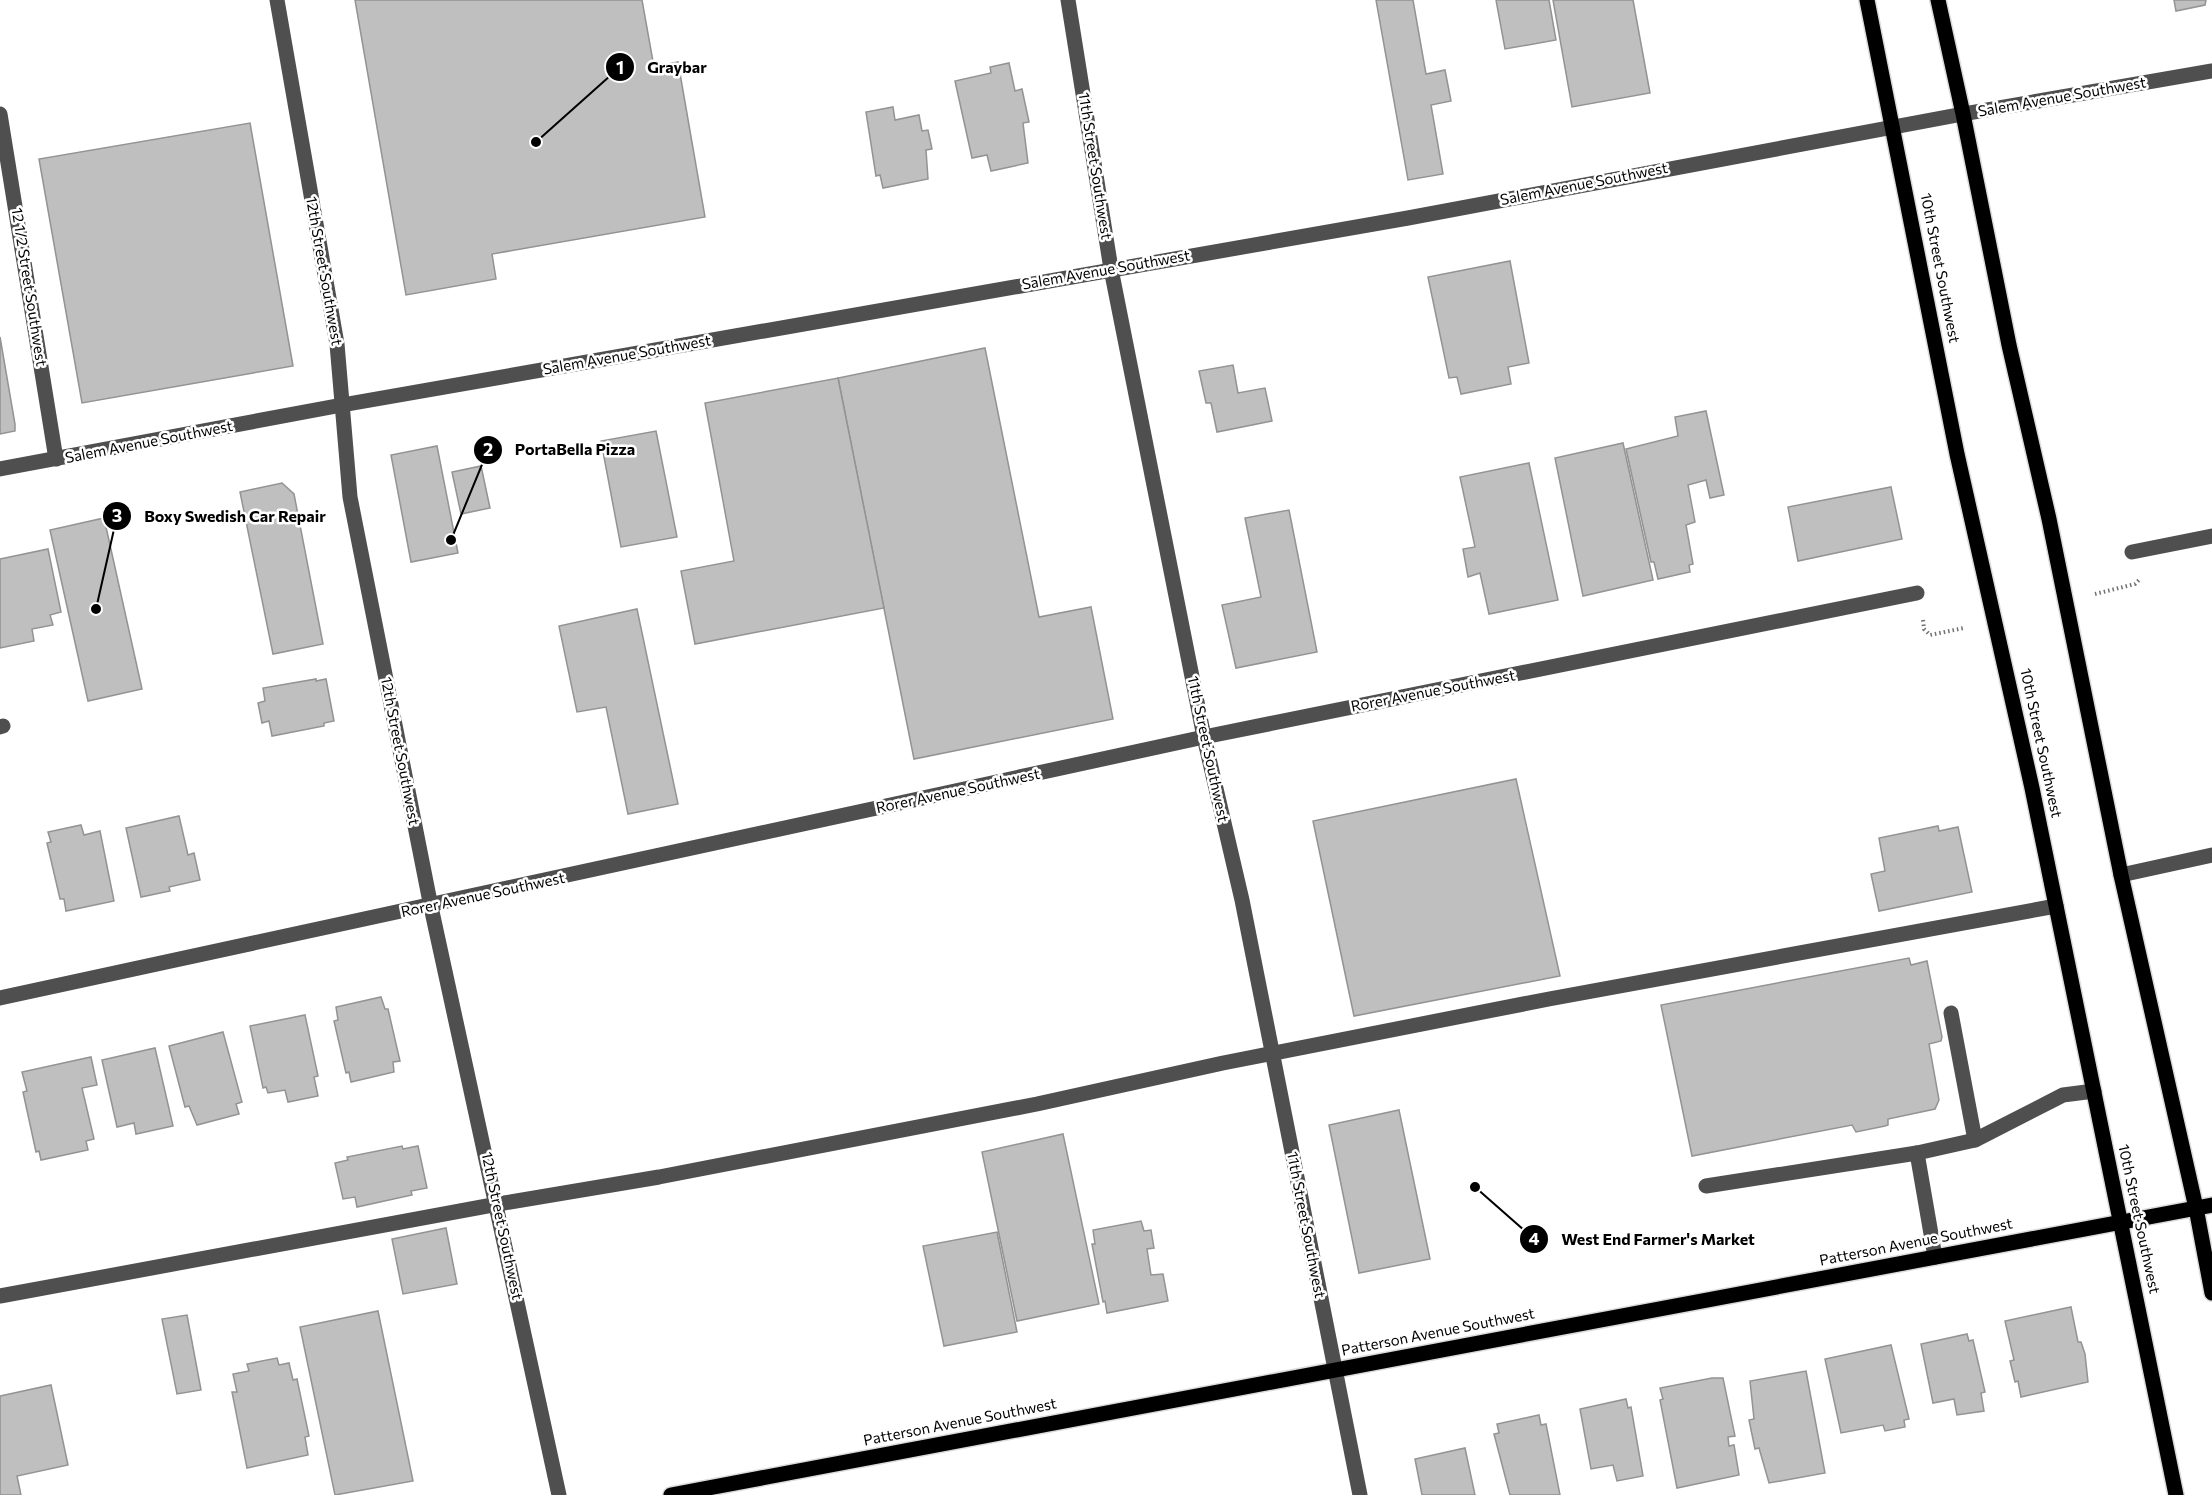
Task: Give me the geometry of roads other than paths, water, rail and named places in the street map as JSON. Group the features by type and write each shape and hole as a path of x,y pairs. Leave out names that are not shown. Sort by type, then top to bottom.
{"main road":[{"name":"10th Street Southwest","path":"1867,0 1957,454 1996,623 2056,906 2176,1495"},
{"path":"1938,0 1964,114 2009,345 2049,519 2121,875 2196,1208 2212,1293"},
{"name":"Patterson Avenue Southwest","path":"671,1495 2212,1205"}],"street":[{"name":"12th Street Southwest","path":"277,0 337,344 351,497 431,907 498,1204 559,1495"},
{"name":"11th Street Southwest","path":"1068,0 1112,269 1204,737 1242,900 1360,1495"},
{"name":"Salem Avenue Southwest","path":"0,469 342,405 1408,218 1964,114 2212,71"},
{"name":"12 1/2 Street Southwest","path":"0,114 8,199 56,459"},
{"path":"2132,552 2212,536"},
{"name":"Rorer Avenue Southwest","path":"0,998 234,945 431,907 1204,737 1917,593"},
{"path":"2121,875 2212,855"},
{"path":"0,1296 785,1153 1549,999 2056,906"},
{"path":"1951,1013 1975,1140"},
{"path":"1706,1186 1917,1153 1975,1140 2063,1095 2094,1091"},
{"path":"1917,1153 1935,1257"}],"place":[{"name":"Graybar","path":"536,142"},
{"name":"PortaBella Pizza","path":"451,540"},
{"name":"Boxy Swedish Car Repair","path":"96,609"},
{"name":"West End Farmer's Market","path":"1475,1187"}]}
